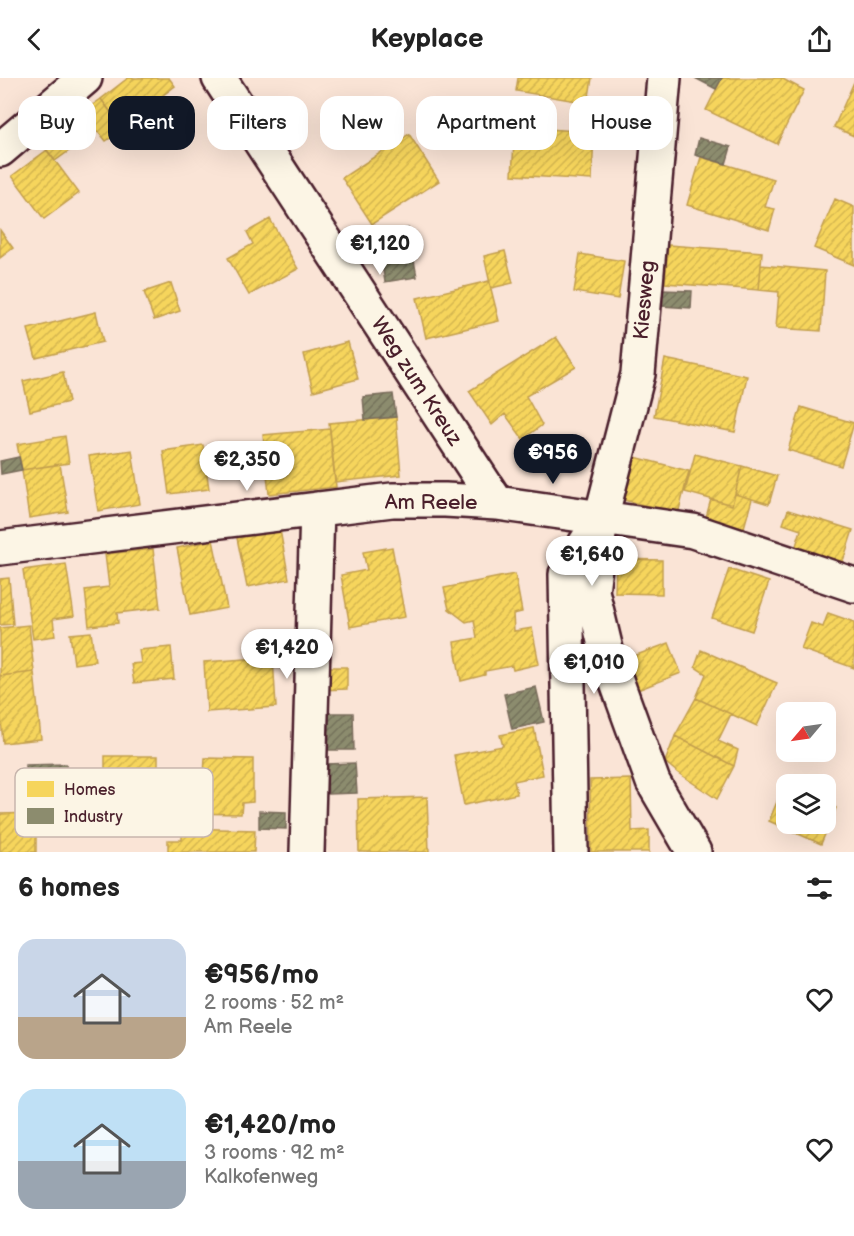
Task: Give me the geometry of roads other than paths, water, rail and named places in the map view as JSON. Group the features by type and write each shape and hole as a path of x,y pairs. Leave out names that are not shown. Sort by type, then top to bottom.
{"street":[{"path":"0,150 85,78"},
{"name":"Weg zum Kreuz","path":"219,78 497,502"},
{"name":"Kiesweg","path":"601,518 638,374 664,78"},
{"name":"Am Reele","path":"0,548 392,500 497,502 693,531 854,585"},
{"path":"307,852 317,509"},
{"path":"572,852 566,574 601,518"},
{"path":"601,518 592,591 608,658 653,782 694,852"}]}
